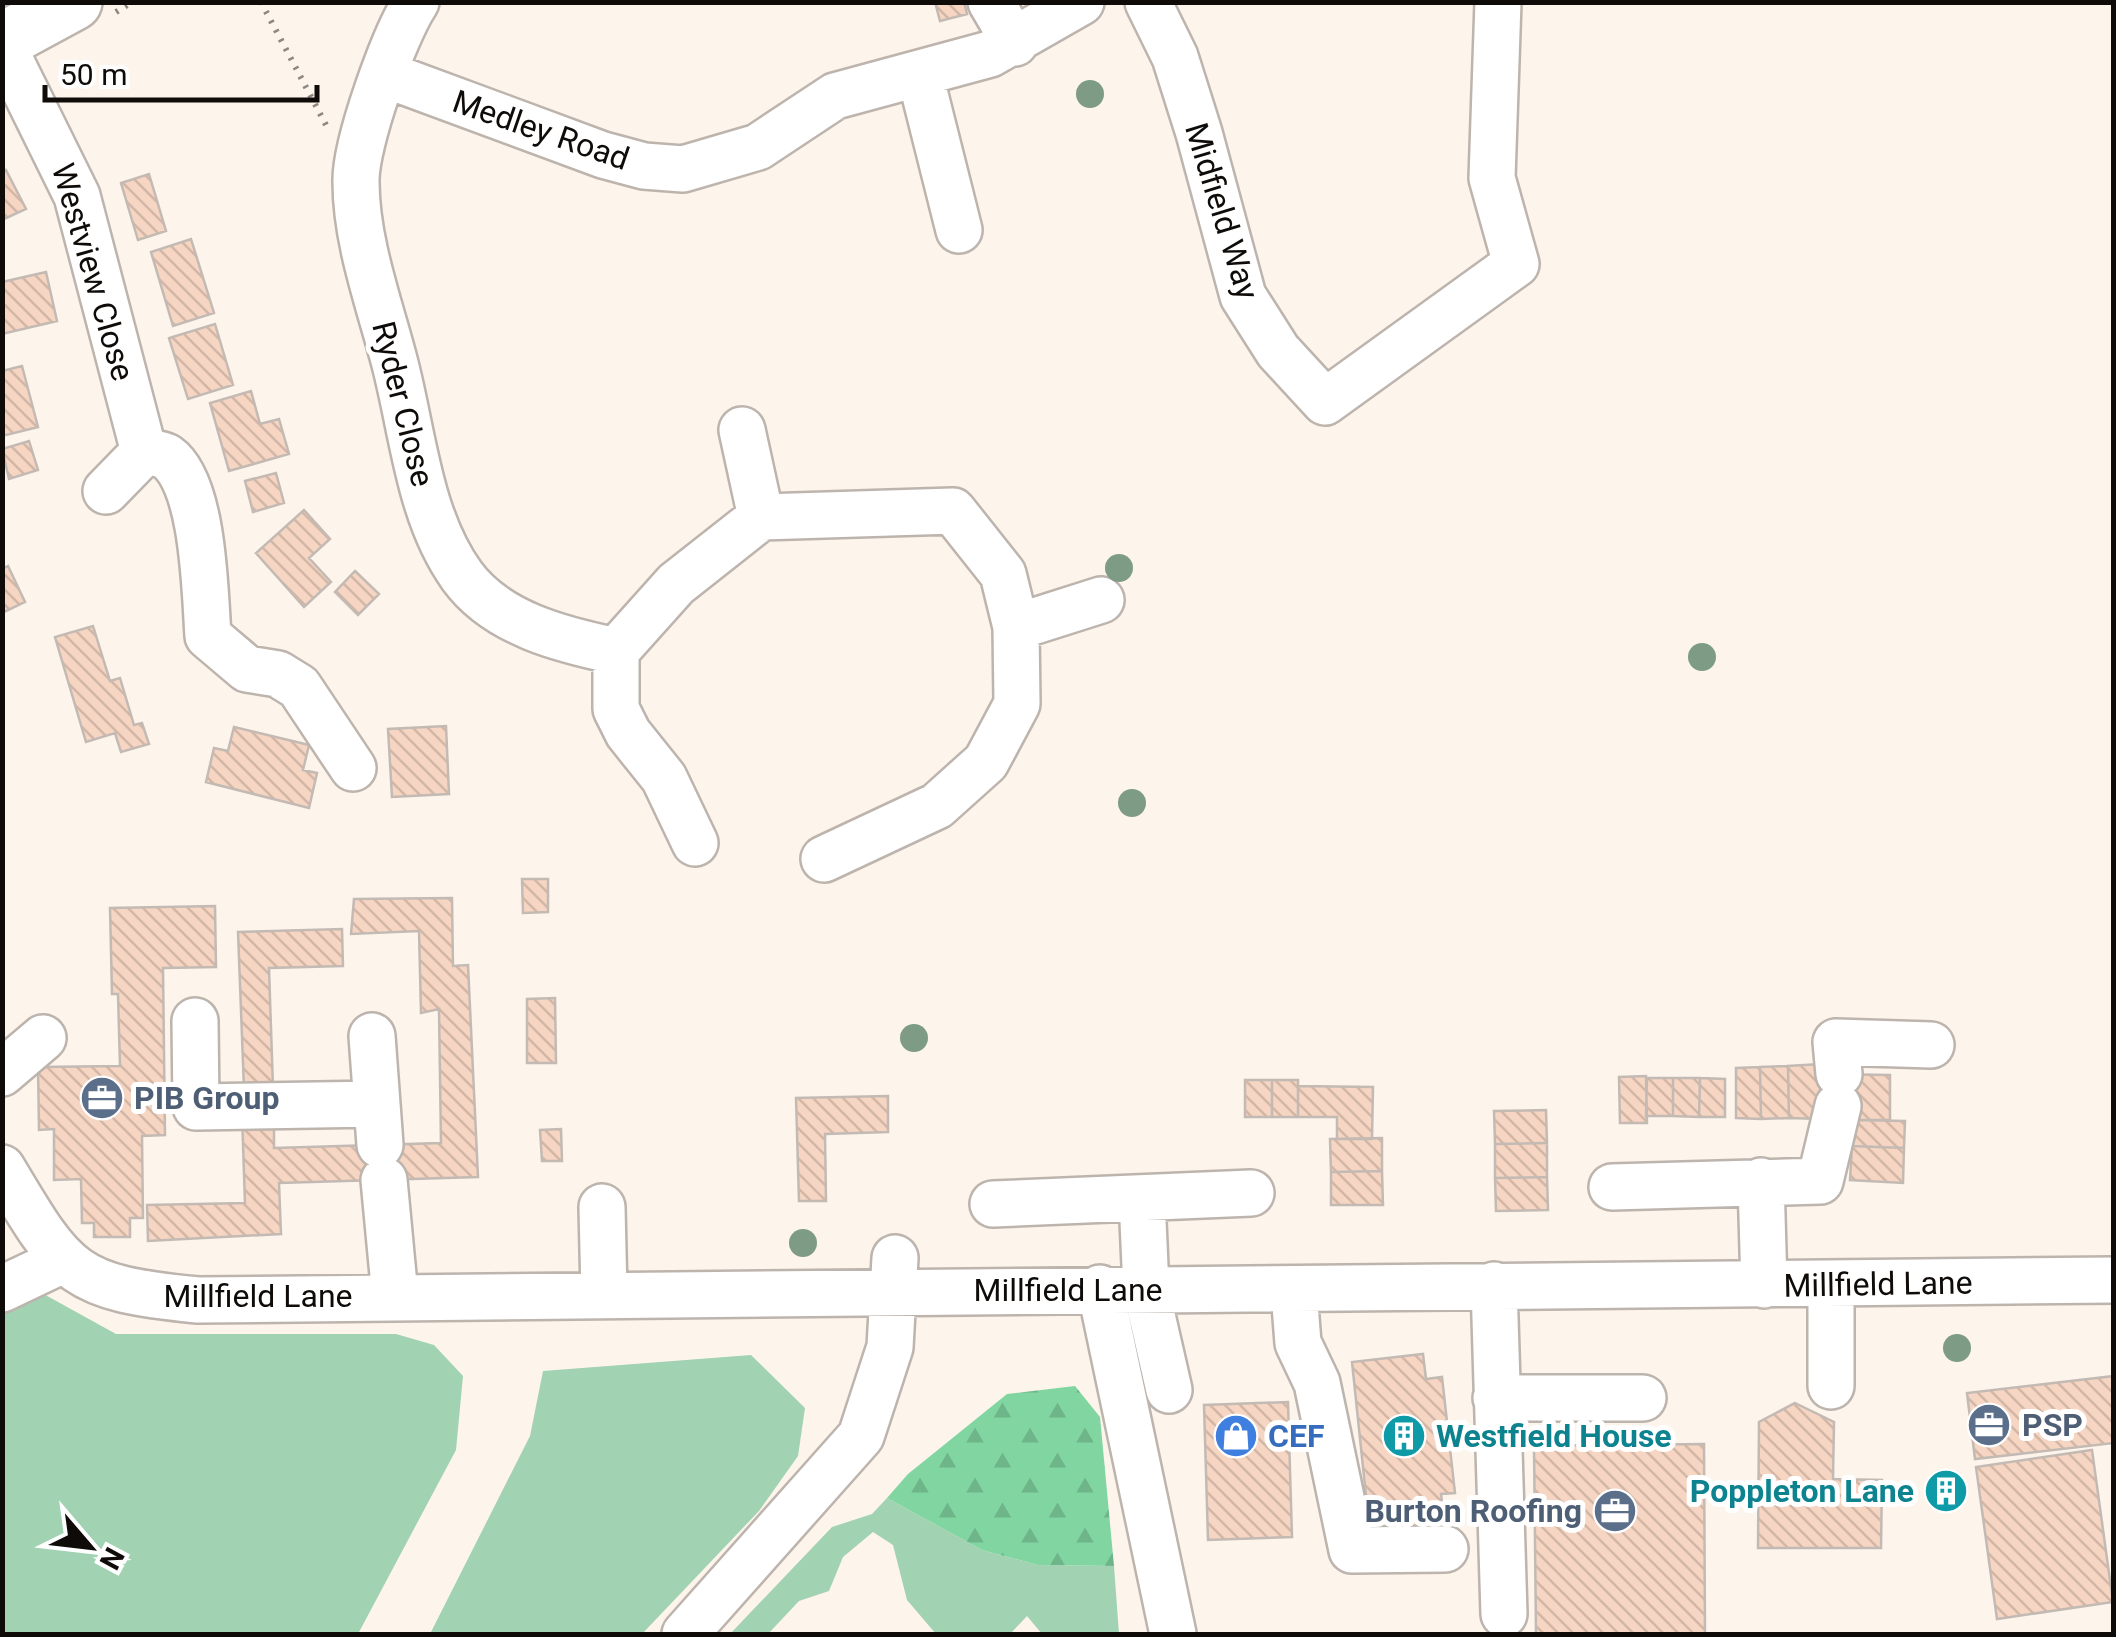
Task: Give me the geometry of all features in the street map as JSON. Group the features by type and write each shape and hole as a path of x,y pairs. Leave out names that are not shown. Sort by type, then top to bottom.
{"main road":[{"path":"2,43 66,4"}],"street":[{"name":"Ryder Close","path":"416,2 384,74 356,180 374,287 429,508 464,579 490,603 555,639 616,651"},
{"path":"991,2 1014,43"},
{"name":"Medley Road","path":"384,74 603,156 644,166 682,169 758,147 835,96 920,75 1014,43 1081,2"},
{"name":"Midfield Way","path":"1148,2 1190,102 1243,296 1278,351 1324,402 1516,264 1492,178 1498,2"},
{"name":"Westview Close","path":"2,43 68,169 144,452"},
{"path":"920,75 958,230"},
{"path":"742,430 761,517"},
{"path":"106,490 144,452 164,454 182,474 202,550 208,636 247,669 278,674 299,687 353,768"},
{"path":"696,843 664,778 628,733 616,709 616,651 676,584 761,517 954,511 1004,574 1016,628 1017,704 986,762 936,806 824,859"},
{"path":"1016,628 1101,600"},
{"path":"195,1021 196,1107 380,1143"},
{"path":"372,1036 395,1296"},
{"path":"2,1072 43,1038"},
{"path":"1612,1186 1820,1180 1838,1090 1836,1042 1932,1045"},
{"path":"2,1168 49,1242 2,1289"},
{"path":"1761,1181 1764,1285"},
{"path":"993,1204 1251,1193"},
{"path":"1142,1198 1146,1289 1168,1390"},
{"path":"602,1207 604,1294"},
{"name":"Millfield Lane","path":"49,1242 101,1286 132,1294 198,1300 604,1294 894,1274 1100,1288 1294,1292 1494,1285 1831,1285 2008,1301 2114,1280"},
{"path":"685,1634 861,1436 890,1347 894,1274"},
{"path":"1494,1285 1504,1614"},
{"path":"1831,1285 1831,1386"},
{"path":"1100,1288 1173,1634"},
{"path":"1294,1292 1298,1343 1317,1384 1352,1550 1445,1549"},
{"path":"1496,1398 1643,1398"}],"path":[{"path":"261,2 356,180"}],"green space":[{"path":"2,1271 116,1334 396,1334 434,1345 463,1376 456,1450 358,1634 3,1634"},
{"path":"751,1355 805,1408 798,1456 759,1511 642,1634 430,1634 530,1436 543,1371"},
{"path":"1075,1386 1100,1417 1114,1566 1038,1565 982,1550 887,1498 908,1474 1007,1394"},
{"path":"887,1498 982,1550 1038,1565 1114,1566 1119,1634 1042,1634 1027,1616 1010,1634 936,1634 907,1600 893,1545 873,1532 843,1557 829,1591 799,1601 768,1634 730,1634 832,1527 872,1514"}],"building":[{"path":"935,2 964,2 967,14 940,21"},
{"path":"6,170 26,209 2,220 2,172"},
{"path":"149,174 166,231 138,240 121,183"},
{"path":"191,239 214,313 173,326 151,252"},
{"path":"46,272 57,321 2,334 2,282"},
{"path":"215,324 233,385 188,399 169,338"},
{"path":"22,366 38,427 2,436 2,371"},
{"path":"251,391 260,424 279,419 289,454 229,471 210,403"},
{"path":"29,441 38,470 9,479 2,449"},
{"path":"276,473 284,503 253,512 245,481"},
{"path":"304,510 330,539 309,558 331,582 304,607 256,553"},
{"path":"8,566 25,602 2,613 2,569"},
{"path":"355,571 379,594 358,615 335,592"},
{"path":"93,626 110,681 120,678 134,725 142,723 149,744 121,752 115,733 86,742 55,637"},
{"path":"446,726 449,794 392,797 388,729"},
{"path":"234,727 309,745 303,770 317,773 309,808 206,782 214,748 228,751"},
{"path":"522,879 548,879 548,912 523,913"},
{"path":"452,898 453,966 468,965 478,1177 279,1183 281,1234 148,1241 147,1205 245,1203 242,1114 274,1114 274,1148 441,1143 439,1009 421,1013 419,931 351,934 354,899"},
{"name":"PIB Group","path":"215,906 216,967 163,968 165,1135 142,1136 143,1218 130,1218 130,1237 94,1237 94,1223 82,1223 81,1179 54,1180 54,1129 39,1130 38,1067 120,1066 118,994 112,994 110,908"},
{"path":"342,929 343,966 269,968 273,1088 244,1089 238,932"},
{"path":"555,998 556,1063 527,1063 527,999"},
{"path":"1820,1064 1821,1119 1789,1118 1788,1066"},
{"path":"1788,1066 1789,1118 1761,1119 1760,1067"},
{"path":"1760,1067 1761,1119 1736,1118 1736,1068"},
{"path":"1820,1074 1890,1075 1890,1120 1853,1120 1821,1105"},
{"path":"1646,1076 1647,1123 1620,1123 1619,1077"},
{"path":"1647,1078 1673,1078 1673,1116 1646,1116"},
{"path":"1673,1078 1700,1078 1699,1117 1673,1116"},
{"path":"1700,1078 1725,1079 1725,1117 1699,1117"},
{"path":"1245,1080 1272,1080 1272,1117 1245,1117"},
{"path":"1272,1080 1298,1080 1298,1117 1272,1117"},
{"path":"1298,1086 1373,1087 1372,1139 1337,1139 1337,1117 1298,1117"},
{"path":"888,1096 888,1132 825,1134 826,1201 799,1201 796,1098"},
{"path":"1546,1110 1547,1143 1495,1144 1494,1111"},
{"path":"1853,1120 1905,1121 1904,1148 1852,1146"},
{"path":"561,1129 562,1161 542,1161 540,1130"},
{"path":"1382,1138 1382,1171 1331,1172 1330,1139"},
{"path":"1547,1143 1547,1177 1495,1178 1495,1144"},
{"path":"1852,1146 1904,1148 1903,1183 1850,1180"},
{"path":"1382,1171 1383,1205 1331,1205 1331,1172"},
{"path":"1547,1177 1548,1210 1496,1211 1495,1178"},
{"name":"Westfield House","path":"1423,1354 1426,1379 1442,1377 1455,1493 1441,1494 1445,1525 1370,1534 1352,1362"},
{"path":"2114,1376 2114,1443 1975,1459 1967,1393"},
{"path":"1288,1402 1292,1537 1208,1540 1204,1405"},
{"path":"1795,1403 1834,1422 1833,1479 1882,1480 1881,1548 1758,1548 1759,1422"},
{"path":"1704,1444 1705,1634 1536,1634 1534,1446"},
{"path":"2092,1450 2113,1602 1997,1619 1976,1467"},
{"name":"Poppleton Lane","path":"1954,1481 1956,1500 1937,1501 1936,1482"}],"place":[{"name":"PIB Group","path":"102,1098"},
{"name":"PSP","path":"1989,1425"},
{"name":"CEF","path":"1236,1436"},
{"name":"Westfield House","path":"1404,1436"},
{"name":"Poppleton Lane","path":"1946,1491"},
{"name":"Burton Roofing","path":"1615,1511"}]}
